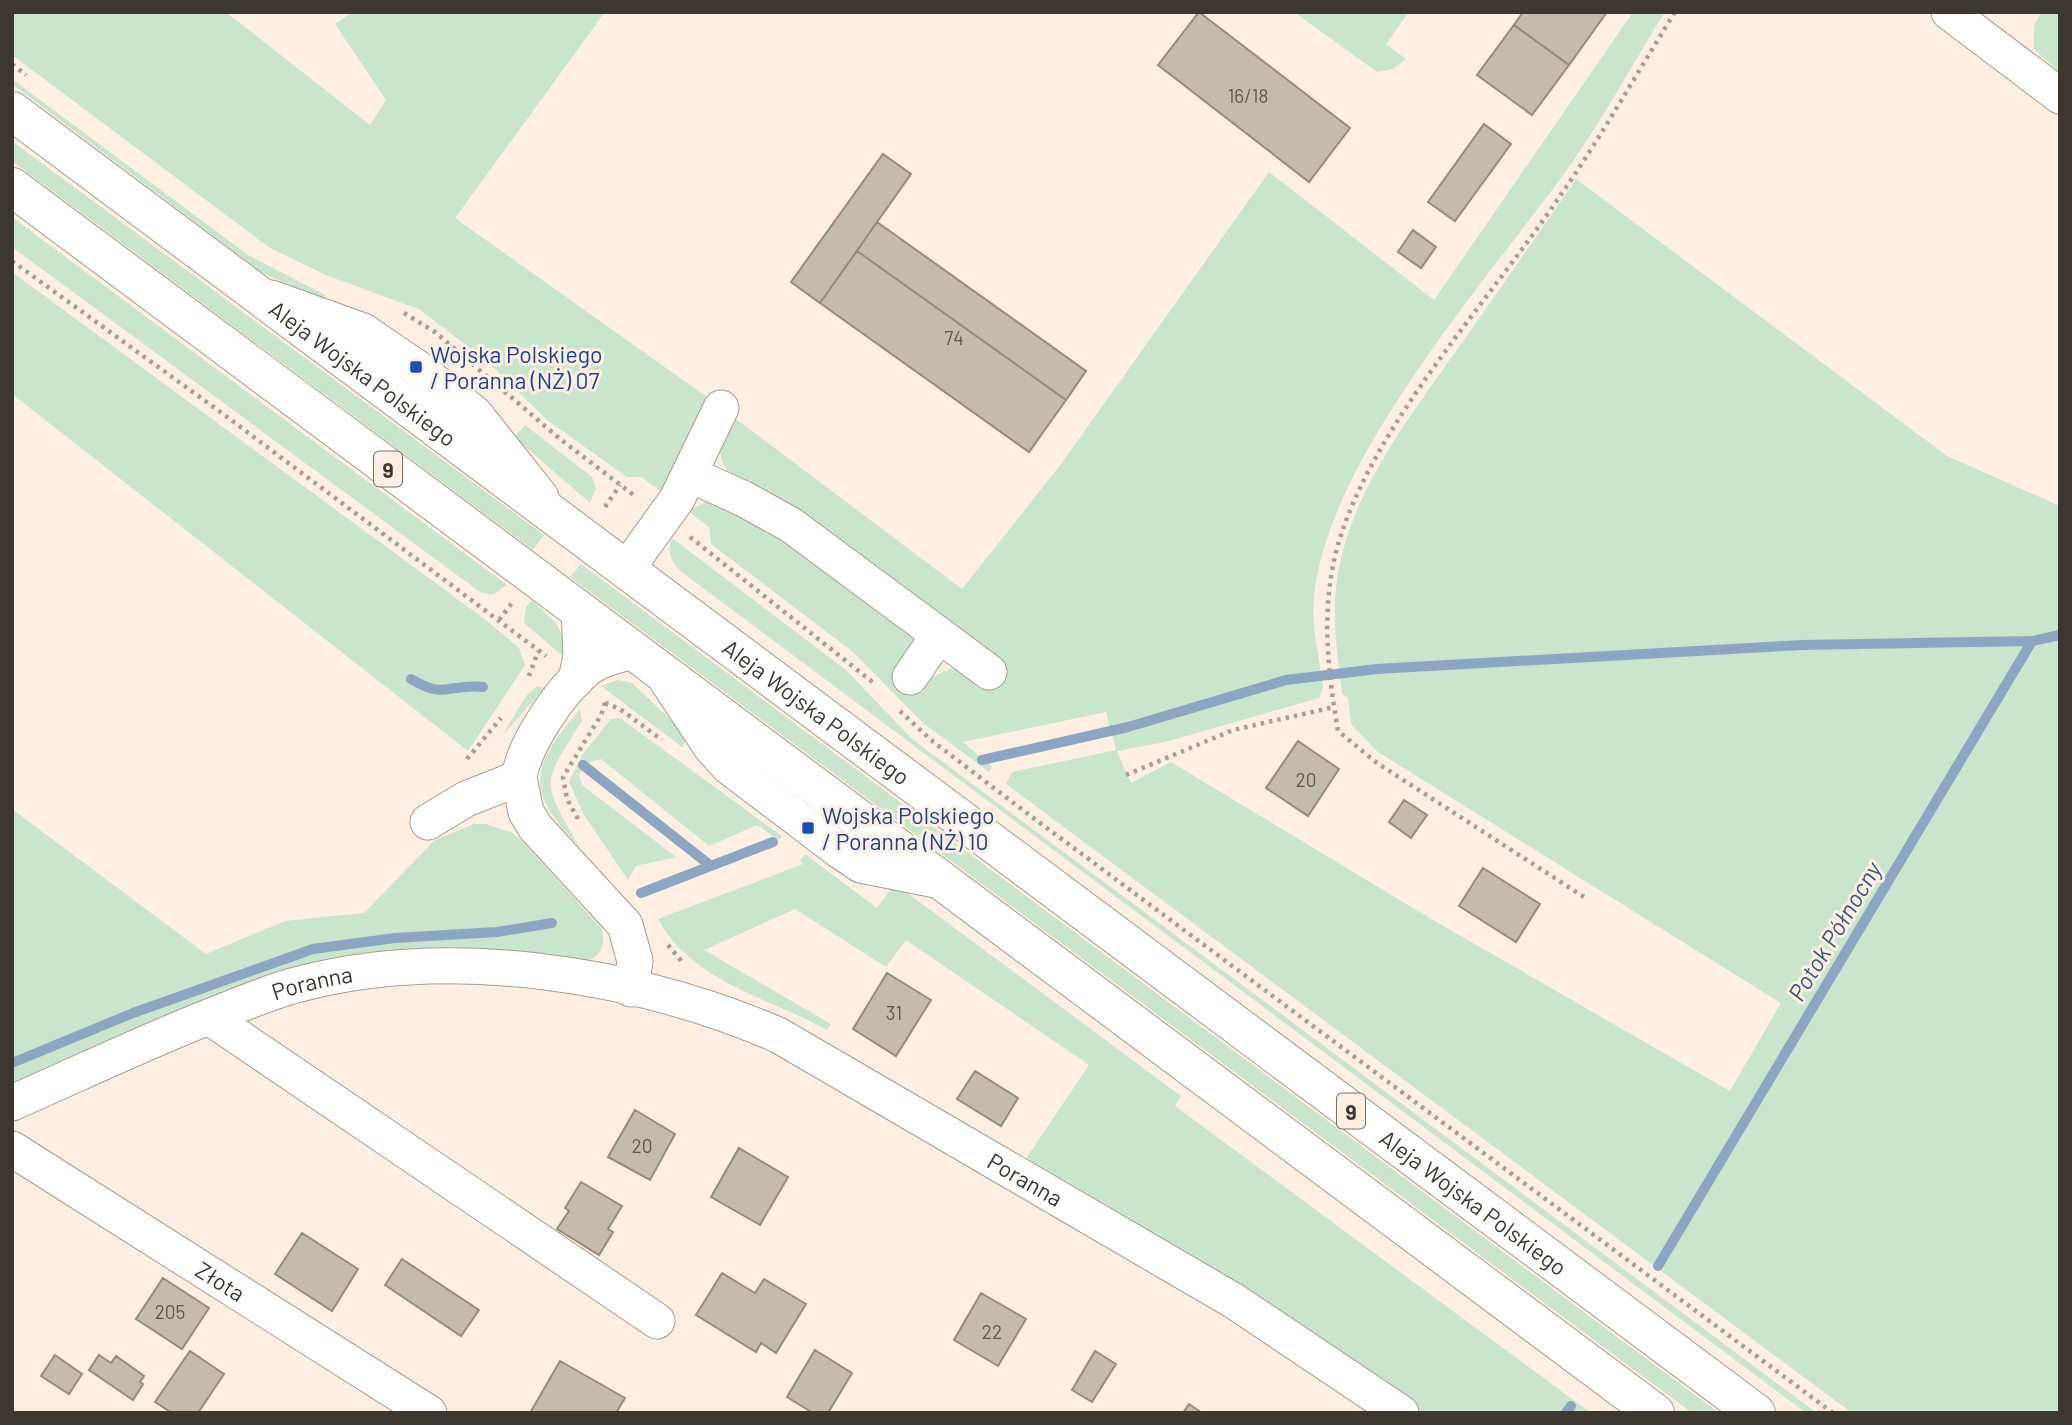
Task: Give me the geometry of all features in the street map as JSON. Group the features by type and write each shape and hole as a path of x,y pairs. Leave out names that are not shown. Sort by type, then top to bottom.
{"main road":[{"name":"Aleja Wojska Polskiego","path":"12,111 1756,1413"},
{"name":"9","path":"12,187 1655,1413"}],"street":[{"path":"1949,12 2060,96"},
{"path":"626,570 691,475 721,408"},
{"path":"691,475 744,499 791,525 989,672"},
{"path":"579,611 581,656 588,689"},
{"path":"902,691 939,635"},
{"path":"631,989 635,961 625,925 535,827 526,813 519,778 526,748 588,689 596,663 647,662"},
{"path":"428,822 466,799 519,778"},
{"name":"Poranna","path":"12,1103 209,1017 294,985 358,971 410,967 478,967 565,975 631,989 735,1016 778,1034 1234,1301 1401,1413"},
{"path":"209,1017 657,1321"},
{"name":"Złota","path":"12,1149 429,1413"}],"path":[{"path":"1584,897 1377,763 1338,731 1326,602 1341,536 1373,463 1420,390 1561,195 1675,12"},
{"path":"12,64 34,81"},
{"path":"12,261 231,419 538,650"},
{"path":"398,310 435,332 559,439 664,517 848,661 877,687"},
{"path":"580,823 567,799 563,777 601,715 605,703 588,689"},
{"path":"902,691 932,740 1833,1413"},
{"path":"1126,775 1233,730 1334,707"},
{"path":"666,943 686,965"}],"green space":[{"path":"12,12 226,12 370,125 386,100 335,24 353,12 605,12 455,218 707,397 662,492 641,477 627,477 547,420 490,364 419,309 328,276 270,248 12,55"},
{"path":"1294,12 1409,12 1386,44 1406,59 1393,69 1377,72"},
{"path":"1633,12 1665,12 1578,155 1413,377 1377,434 1346,491 1325,546 1314,598 1315,632 1323,688 1319,698 1169,741 1117,751 1131,783 1171,762 1426,916 1730,1091 1781,1003 1378,752 1351,724 1348,698 1342,694 1337,654 1336,588 1342,554 1353,520 1384,457 1576,179 1947,456 2060,506 2060,1413 1852,1413 1006,784 1012,772 1116,750 1106,712 963,742 992,767 989,772 923,723 853,652 711,544 709,527 688,511 709,500 769,526 915,637 914,646 930,678 954,667 728,471 720,450 732,416 962,589 1061,464 1269,172 1434,300"},
{"path":"2041,12 2060,12 2060,73 2034,49 2034,26"},
{"path":"12,79 248,255 325,295 323,301 261,272 12,84"},
{"path":"12,141 544,535 533,550 12,161"},
{"path":"12,217 507,585 492,595 480,592 12,247"},
{"path":"12,272 486,620 519,648 525,665 468,751 12,394"},
{"path":"525,425 592,477 596,488 590,503 514,437"},
{"path":"672,538 846,670 912,739 1817,1413 1806,1413 683,573 671,557"},
{"path":"581,564 1719,1413 1692,1413 570,577"},
{"path":"532,600 556,623 563,637 564,657 524,623 526,607"},
{"path":"617,680 632,683 689,737 682,747 601,686"},
{"path":"537,686 545,688 502,736 526,696"},
{"path":"580,709 582,721 559,758 551,782 557,807 579,846 549,809 542,793 540,778 543,763 551,747"},
{"path":"620,718 782,836 779,840 757,825 709,846 601,759 589,762 579,775 582,785 676,857 636,866 628,880 584,815 569,782 582,755 611,719"},
{"path":"12,809 206,954 285,921 364,913 435,840 474,824 486,824 513,833 523,842 602,929 602,947 592,959 579,962 439,958 12,1091"},
{"path":"805,854 877,908 893,886 910,895 1181,1096 1175,1106 1591,1413 1418,1413 1023,1163 1089,1065 906,940 886,967 795,909 704,950 831,1024 827,1030 711,973 690,958 672,940 658,919 803,864 800,861"}],"building":[{"path":"1199,12 1350,128 1309,182 1158,65"},
{"path":"1523,12 1607,12 1569,65 1514,25"},
{"path":"1514,25 1569,65 1532,115 1477,75"},
{"path":"1484,124 1511,144 1455,221 1428,202"},
{"path":"883,154 911,174 820,303 791,282"},
{"path":"877,222 1086,371 1066,400 857,251"},
{"path":"1413,230 1436,247 1421,268 1398,252"},
{"path":"857,251 1066,400 1029,452 820,303"},
{"path":"1298,741 1339,769 1308,816 1266,788"},
{"path":"1404,800 1427,815 1411,838 1389,822"},
{"path":"1483,868 1540,904 1516,942 1459,906"},
{"path":"887,973 931,1000 896,1056 853,1029"},
{"path":"975,1071 1018,1098 1001,1126 957,1099"},
{"path":"635,1110 675,1134 650,1180 608,1157"},
{"path":"739,1148 788,1177 760,1225 711,1197"},
{"path":"581,1182 622,1206 608,1229 613,1232 599,1255 557,1229 569,1211 565,1208"},
{"path":"302,1233 358,1269 332,1311 275,1274"},
{"path":"402,1259 479,1310 461,1336 385,1285"},
{"path":"722,1273 755,1293 764,1279 806,1304 776,1353 761,1343 756,1352 696,1315"},
{"path":"163,1278 209,1308 182,1349 136,1319"},
{"path":"981,1293 1026,1319 998,1366 954,1340"},
{"path":"815,1350 852,1373 828,1413 813,1413 787,1397"},
{"path":"190,1351 224,1374 198,1413 172,1413 155,1402"},
{"path":"1095,1351 1116,1364 1092,1402 1072,1390"},
{"path":"55,1355 82,1374 69,1394 41,1376"},
{"path":"99,1355 111,1363 116,1356 144,1376 140,1382 143,1384 133,1400 89,1370"},
{"path":"560,1361 625,1398 616,1413 530,1413"},
{"path":"1189,1404 1202,1413 1183,1413"}],"waterway":[{"name":"Potok Północny","path":"1658,1266 2032,641 2060,635"},
{"path":"982,760 1128,727 1286,680 1377,669 1802,645 2032,641"},
{"path":"411,679 440,690 483,687"},
{"path":"583,765 711,866"},
{"path":"641,893 773,842"},
{"path":"12,1063 133,1013 313,949 395,938 497,932 552,923"},
{"name":"Potok Północny","path":"1566,1413 1571,1406"}],"place":[{"name":"Wojska Polskiego / Poranna (NŻ) 07","path":"416,367"},
{"name":"Wojska Polskiego / Poranna (NŻ) 10","path":"808,828"}]}
